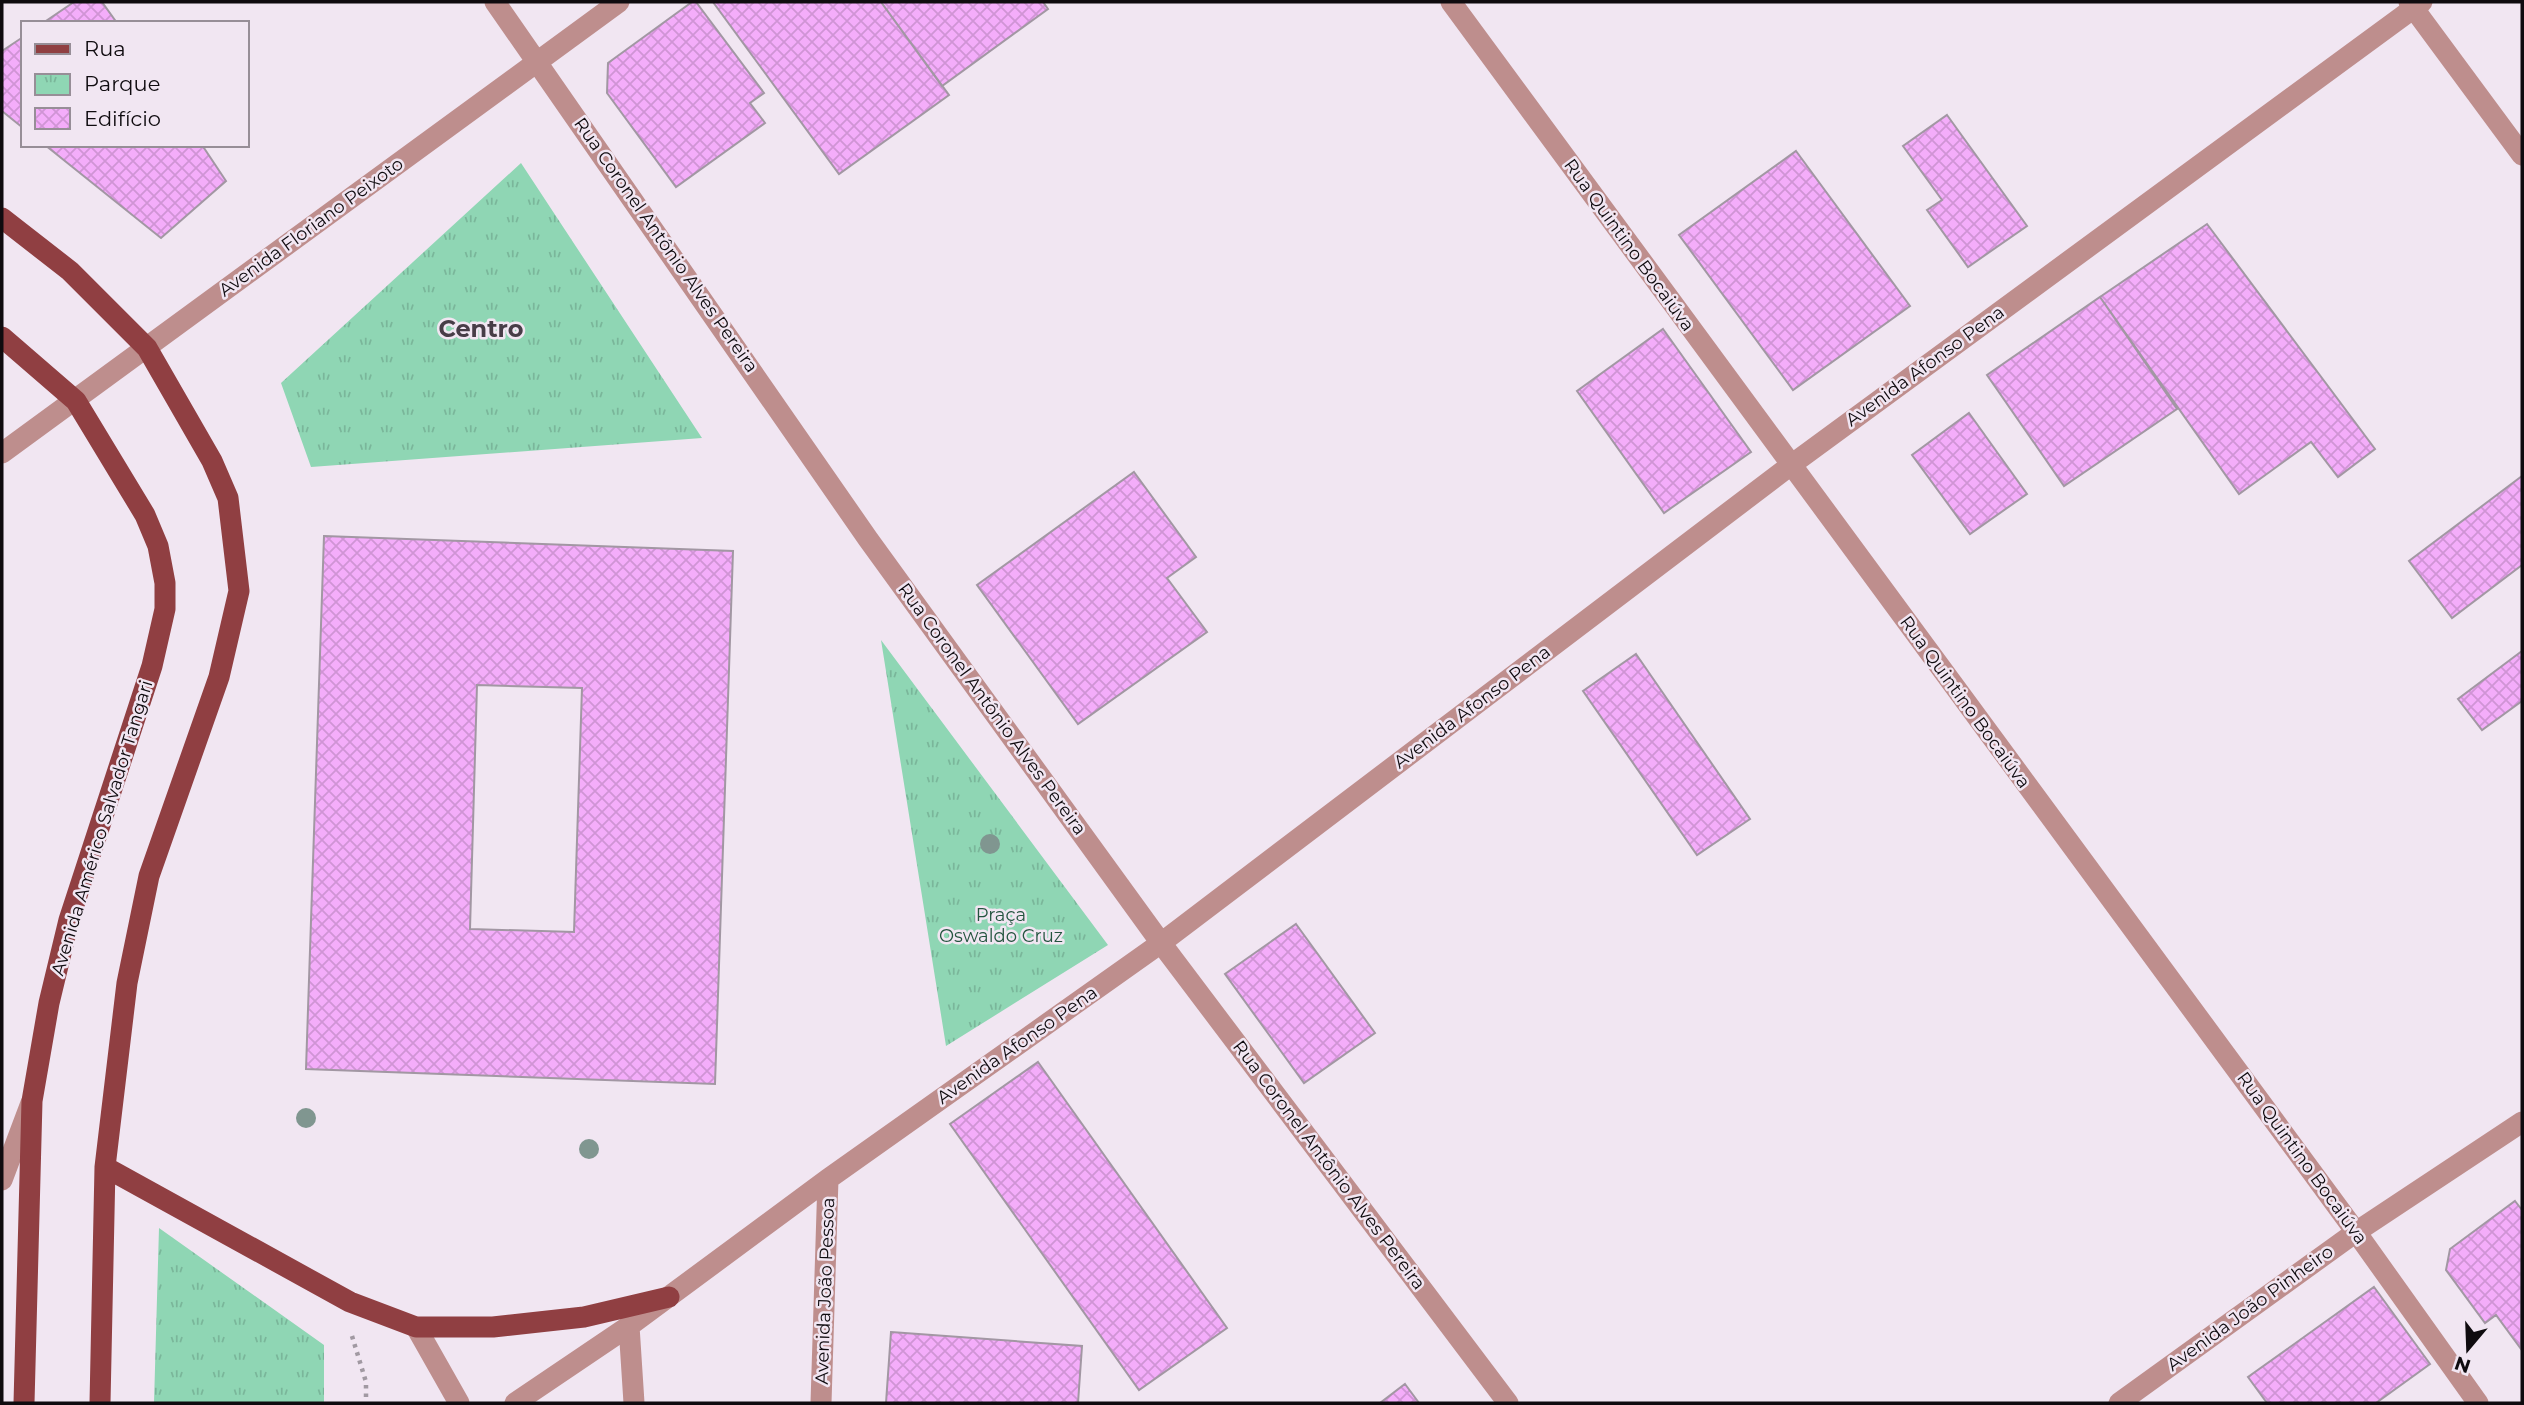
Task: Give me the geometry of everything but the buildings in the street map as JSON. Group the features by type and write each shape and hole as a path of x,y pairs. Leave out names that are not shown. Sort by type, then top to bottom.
{"main road":[{"path":"2,218 70,271 147,348 212,461 228,498 239,591 219,677 149,876 123,1007 105,1167 100,1399"},
{"name":"Avenida Américo Salvador Tangari","path":"2,337 76,401 145,515 158,546 165,609 141,707 69,920 48,1003 32,1101 24,1397"},
{"path":"105,1167 350,1302 416,1327 493,1327 584,1317 669,1297"}],"street":[{"name":"Rua Coronel Antônio Alves Pereira","path":"495,2 538,60 868,539 1161,943 1508,1403"},
{"name":"Avenida Floriano Peixoto","path":"2,453 619,2"},
{"name":"Rua Quintino Bocaiúva","path":"1451,2 2356,1232 2478,1403"},
{"name":"Avenida Afonso Pena","path":"515,1403 629,1326 828,1179 1161,943 1791,465 2415,4"},
{"path":"2415,4 2522,155"},
{"path":"2,1180 32,1101"},
{"name":"Avenida João Pinheiro","path":"2119,1403 2356,1232 2522,1122"},
{"name":"Avenida João Pessoa","path":"821,1403 828,1179"},
{"path":"629,1326 634,1403"},
{"path":"416,1327 459,1403"}],"path":[{"path":"349,1330 366,1382 366,1403"}],"green space":[{"path":"521,163 702,438 311,467 281,383"},
{"name":"Praça Oswaldo Cruz","path":"881,640 1108,945 946,1046"},
{"path":"159,1228 324,1345 324,1403 154,1403"}],"district":[{"name":"Centro","path":"481,328"}]}
